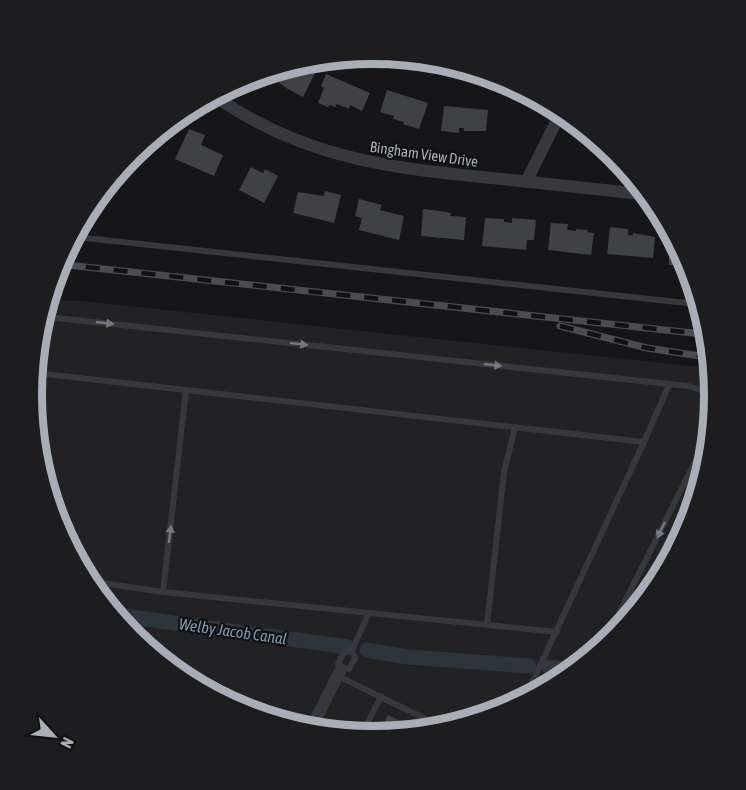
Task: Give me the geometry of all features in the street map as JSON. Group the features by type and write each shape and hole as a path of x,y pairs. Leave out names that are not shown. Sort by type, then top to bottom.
{"street":[{"name":"Bingham View Drive","path":"222,101 286,136 332,154 387,166 636,194"},
{"path":"526,182 557,120"},
{"path":"315,721 339,673"}],"lane":[{"path":"82,238 691,303"},
{"path":"51,317 688,386 704,392"},
{"path":"43,374 644,442"},
{"path":"531,686 669,385"},
{"path":"163,592 186,390"},
{"path":"487,625 504,472 515,427"},
{"path":"616,620 699,454"},
{"path":"101,583 163,592 557,632"},
{"path":"339,673 349,669 355,658 352,650 369,613"},
{"path":"339,673 338,664 344,652 352,650"},
{"path":"542,664 564,666"},
{"path":"339,673 430,721"},
{"path":"366,726 381,696"}],"shaded area":[{"path":"56,300 82,301 702,367 703,417 693,481 670,541 660,561 636,597 607,629 575,658 538,682 500,701 459,715 416,723 351,725 287,715 227,692 207,682 171,658 139,629 110,597 76,541 67,522 48,460 42,395 48,330"}],"building":[{"path":"308,70 315,73 303,97 279,83 280,81 276,79"},
{"path":"326,74 370,93 362,111 350,105 349,109 337,104 335,107 330,105 328,107 318,103"},
{"path":"474,80 494,87 492,91"},
{"path":"387,90 428,103 419,129 393,119 394,116 380,112"},
{"path":"444,106 488,110 486,131 464,131 464,128 459,128 459,133 441,131"},
{"path":"189,129 205,135 201,145 223,155 214,176 175,159"},
{"path":"251,167 263,173 265,169 278,176 264,203 239,190"},
{"path":"325,191 341,195 334,223 293,213 298,192 324,196"},
{"path":"359,199 382,205 380,210 404,216 399,240 359,230 362,218 355,216"},
{"path":"423,209 451,213 450,216 466,217 464,240 421,236"},
{"path":"485,218 504,219 504,222 512,223 512,218 536,220 534,240 527,240 526,250 482,246"},
{"path":"551,223 568,224 567,230 588,230 587,232 594,233 591,255 548,250"},
{"path":"610,227 628,229 628,235 633,235 633,233 655,237 653,258 607,254"},
{"path":"669,247 678,265 669,265"},
{"path":"195,674 213,683 212,685"},
{"path":"388,715 406,724 395,725 382,726"}],"waterway":[{"name":"Welby Jacob Canal","path":"127,616 348,647"},
{"name":"Welby Jacob Canal","path":"367,650 408,657 529,666"},
{"name":"Welby Jacob Canal","path":"549,667 560,668"}],"railway":[{"path":"68,265 698,334"},
{"path":"560,326 647,348 701,356"}]}
